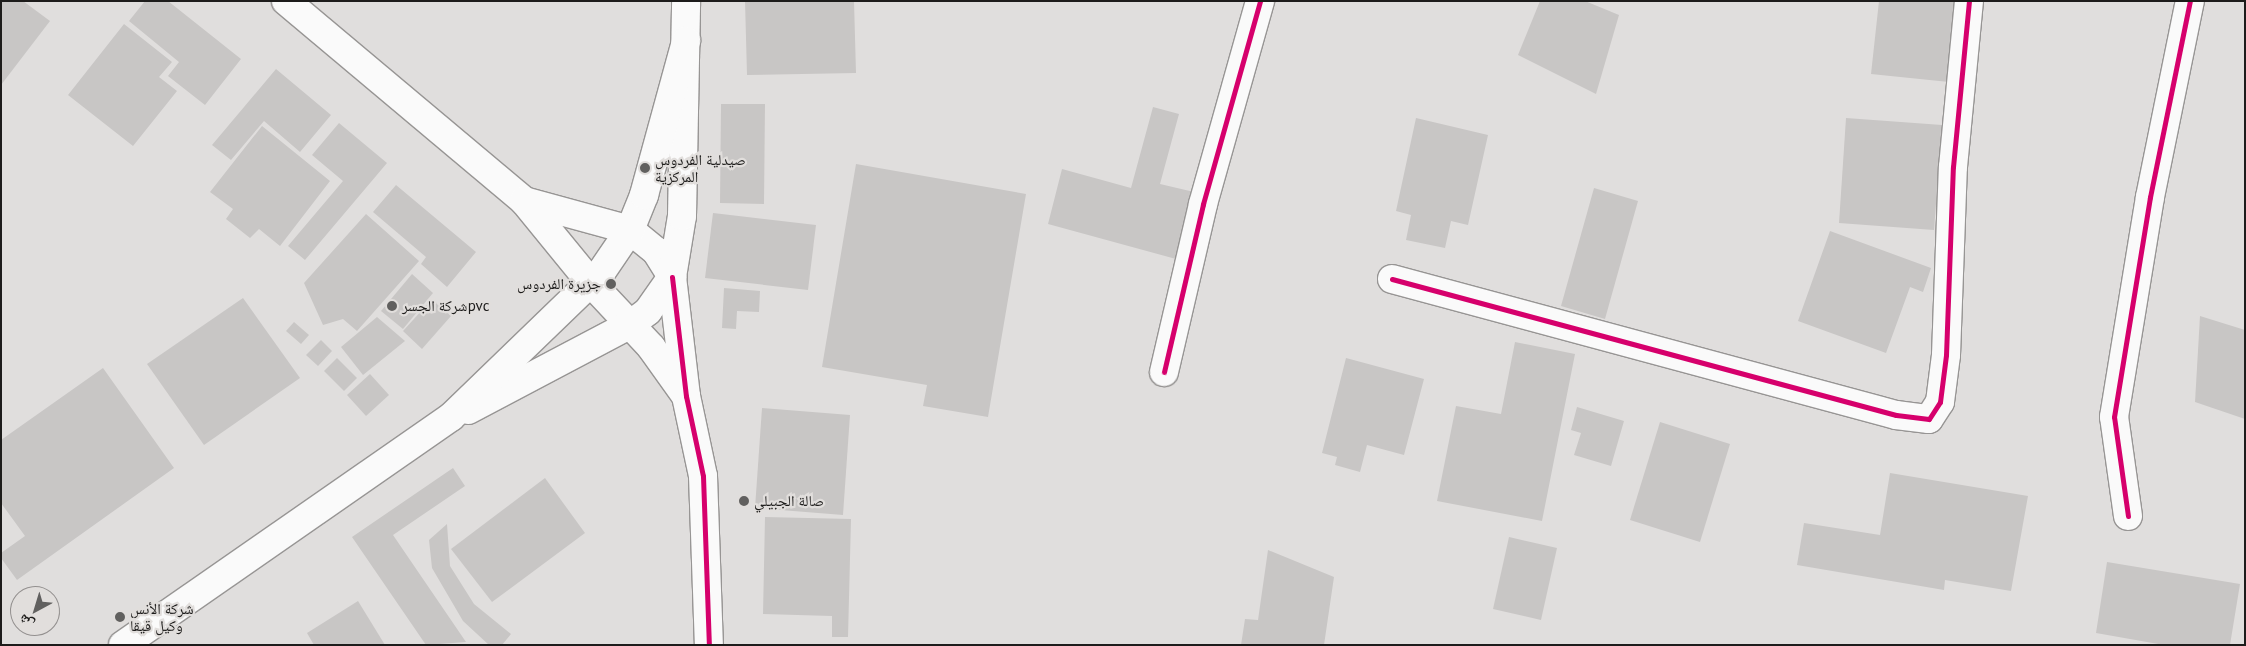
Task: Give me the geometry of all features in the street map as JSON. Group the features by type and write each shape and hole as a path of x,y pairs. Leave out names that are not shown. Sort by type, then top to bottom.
{"street":[{"path":"286,1 524,201 591,283 631,324 686,396"},
{"path":"686,1 682,216 672,277 686,396 707,520 708,645"},
{"path":"1164,372 1203,204 1260,1"},
{"path":"1392,279 1896,415 1929,420 1940,402 1946,355 1953,167 1970,1"},
{"path":"2128,516 2114,417 2150,197 2190,1"},
{"path":"132,642 450,417 591,283 630,230 660,144 686,41"},
{"path":"524,201 630,230 656,251 672,277"},
{"path":"450,417 515,389 631,324 648,312 672,277"}],"building":[{"path":"1,1 23,1 50,21 1,85"},
{"path":"145,1 168,1 241,59 205,105 168,76 179,62 129,21"},
{"path":"745,1 854,1 856,73 747,75"},
{"path":"1540,1 1585,1 1619,15 1596,94 1518,55"},
{"path":"1879,1 1958,1 1949,82 1871,74"},
{"path":"124,24 172,62 159,77 177,91 133,146 68,95"},
{"path":"276,69 331,115 300,152 264,121 231,160 212,145"},
{"path":"721,104 765,104 764,204 720,203"},
{"path":"1153,107 1179,114 1160,184 1194,192 1176,259 1048,224 1062,169 1131,188"},
{"path":"1416,118 1488,135 1468,225 1451,221 1445,248 1406,240 1411,215 1396,211"},
{"path":"1846,118 1942,125 1934,230 1839,223"},
{"path":"339,123 387,163 305,260 288,246 343,181 312,155"},
{"path":"262,126 330,181 280,246 259,229 250,238 226,219 233,209 210,192"},
{"path":"856,164 1026,194 988,417 923,406 927,385 822,367"},
{"path":"396,185 476,252 447,287 421,264 426,257 373,212"},
{"path":"1594,188 1638,201 1605,319 1561,306"},
{"path":"713,213 816,225 808,290 705,278"},
{"path":"366,214 419,261 357,331 343,319 323,325 304,283"},
{"path":"1830,231 1931,268 1923,292 1910,287 1886,353 1798,321"},
{"path":"412,274 433,293 403,329 381,311"},
{"path":"724,288 760,291 759,312 737,311 736,329 722,328"},
{"path":"243,298 300,378 204,445 147,364"},
{"path":"432,299 451,316 422,349 403,331"},
{"path":"2200,316 2245,330 2245,419 2195,402"},
{"path":"377,317 405,341 363,375 341,347"},
{"path":"294,322 309,335 301,344 286,331"},
{"path":"321,340 332,351 318,366 306,355"},
{"path":"1515,342 1575,354 1542,521 1437,501 1456,406 1501,414"},
{"path":"337,358 357,378 344,391 324,371"},
{"path":"1346,358 1424,379 1404,455 1367,445 1360,472 1335,465 1337,457 1322,453"},
{"path":"103,368 174,468 17,580 1,558 1,553 25,536 1,503 1,440"},
{"path":"370,374 389,395 366,416 347,395"},
{"path":"1577,407 1624,421 1611,466 1574,455 1581,433 1571,430"},
{"path":"762,408 850,415 843,515 755,508"},
{"path":"1660,422 1730,444 1700,542 1630,520"},
{"path":"453,468 465,486 393,535 466,642 426,645 352,537"},
{"path":"1890,473 2028,496 2011,591 1945,580 1944,590 1797,565 1804,523 1880,535"},
{"path":"545,478 585,533 492,602 451,549"},
{"path":"765,517 851,519 848,637 832,637 832,616 763,614"},
{"path":"447,524 450,566 474,604 511,634 502,645 489,645 463,621 432,568 429,540"},
{"path":"1509,537 1557,548 1541,620 1493,609"},
{"path":"1268,550 1334,577 1324,645 1241,645 1245,619 1258,620"},
{"path":"2107,562 2240,584 2230,645 2164,645 2096,633"},
{"path":"358,601 385,645 314,645 307,633"}],"cycle path":[{"path":"1164,372 1203,204 1260,1"},
{"path":"1392,279 1896,415 1929,419 1940,402 1946,355 1953,167 1969,1"},
{"path":"2128,516 2114,417 2150,197 2190,1"},
{"path":"672,277 686,396 703,476 709,645"}],"place":[{"name":"صيدلية الفردوس المركزية","path":"645,168"},
{"name":"جزيرة الفردوس","path":"611,284"},
{"name":"شركة الجسرpvc","path":"392,306"},
{"name":"صالة الجبيلي","path":"744,501"},
{"name":"شركة الأنس وكيل قيقا","path":"120,617"}]}
